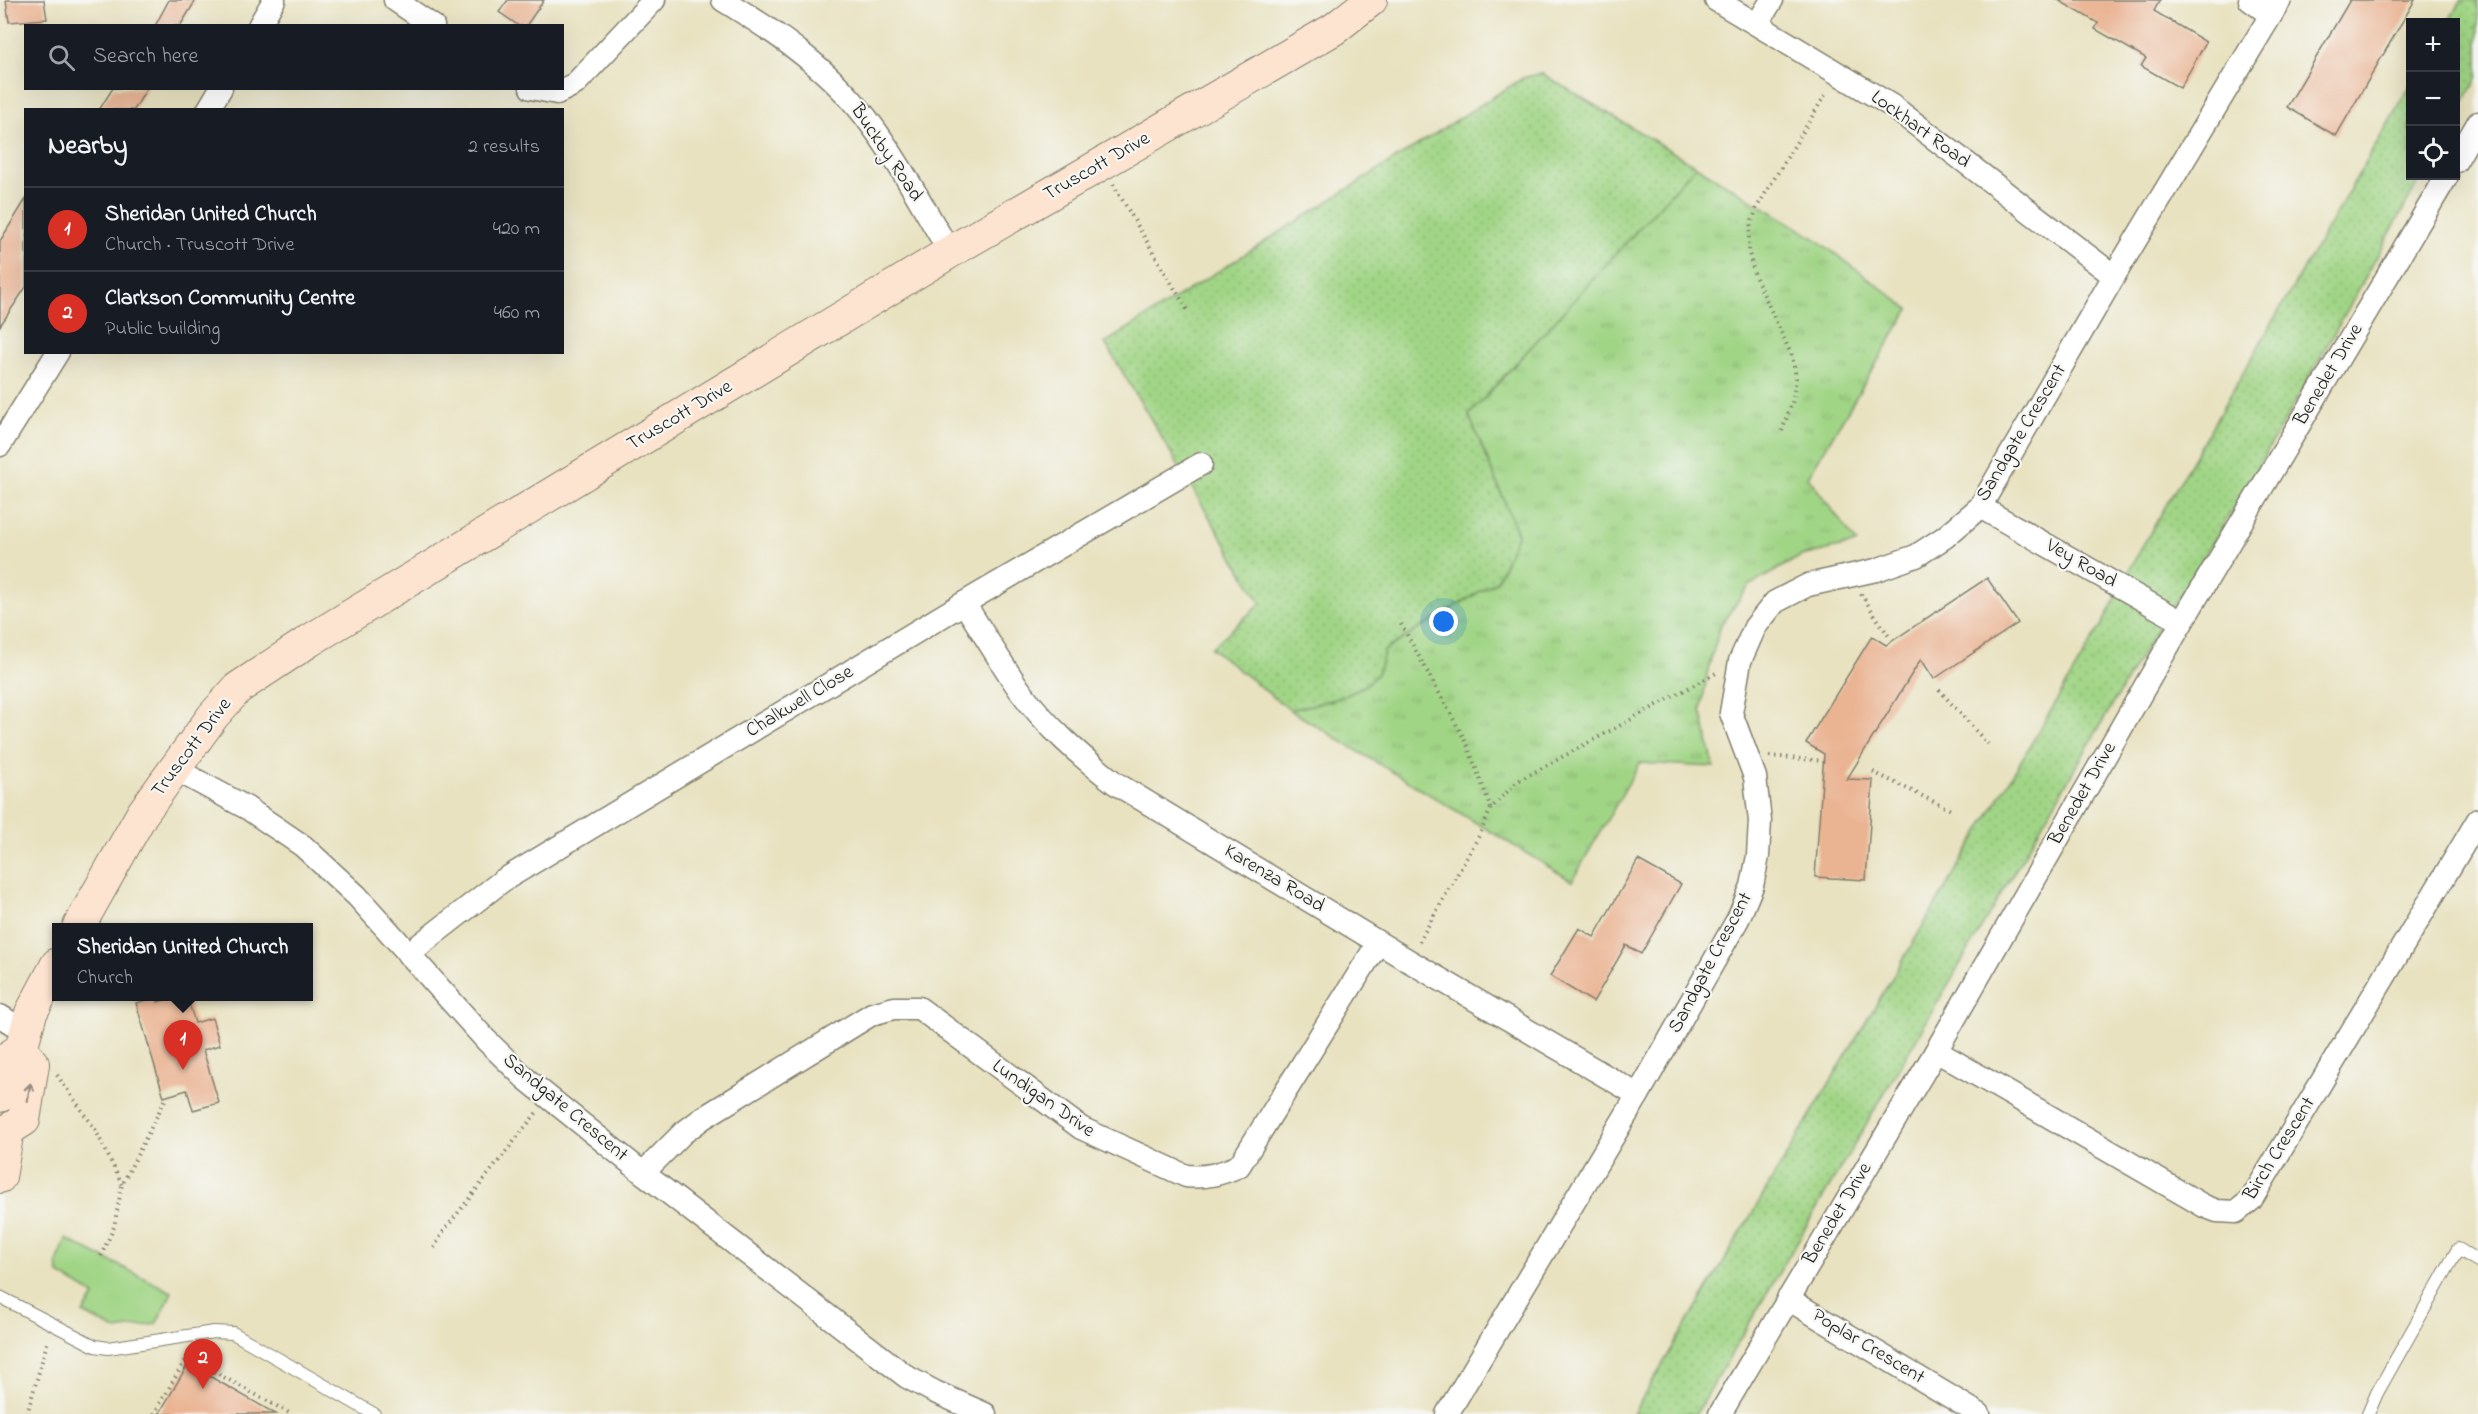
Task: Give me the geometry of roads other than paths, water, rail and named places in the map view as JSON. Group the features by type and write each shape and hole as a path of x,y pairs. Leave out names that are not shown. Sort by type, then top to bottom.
{"street":[{"path":"260,24 274,0"},
{"path":"395,0 430,24"},
{"path":"564,90 575,84 654,0"},
{"name":"Buckby Road","path":"723,0 765,26 807,58 855,104 874,127 950,252"},
{"name":"Truscott Drive","path":"80,923 142,814 213,716 238,688 271,665 950,252 1334,29 1371,0"},
{"name":"Lockhart Road","path":"1716,0 1892,106 2114,276"},
{"path":"1757,24 1772,0"},
{"path":"2250,0 2276,8"},
{"name":"Sandgate Crescent","path":"1447,1414 1638,1095 1738,919 1752,886 1758,856 1760,821 1755,777 1731,713 1740,661 1755,627 1775,602 1808,585 1876,570 1916,556 1945,537 1980,507 2114,276 2276,8"},
{"path":"209,108 220,90"},
{"path":"541,90 557,93 563,90"},
{"path":"2460,154 2478,123"},
{"name":"Benedet Drive","path":"1720,1414 1936,1051 2182,622 2445,180"},
{"path":"0,445 57,354"},
{"name":"Chalkwell Close","path":"408,954 502,882 964,603 1201,464"},
{"name":"Vey Road","path":"1980,507 2182,622"},
{"name":"Karenza Road","path":"964,603 1020,690 1079,756 1114,783 1408,961 1638,1095"},
{"name":"Sandgate Crescent","path":"175,769 247,808 303,846 357,896 486,1040 526,1079 643,1173 908,1377 935,1392 985,1414"},
{"name":"Birch Crescent","path":"1936,1051 2204,1206 2217,1211 2236,1212 2251,1200 2478,820"},
{"name":"Lundigan Drive","path":"643,1173 683,1133 703,1118 872,1014 894,1008 919,1008 1095,1137 1186,1176 1202,1178 1217,1175 1239,1166 1378,943"},
{"path":"0,1096 7,1058 20,1040 52,973"},
{"path":"0,1177 4,1126 24,1120 20,1040"},
{"name":"Poplar Crescent","path":"1788,1299 1979,1414"}],"lane":[{"path":"2368,1414 2377,1393 2458,1250 2478,1261"},
{"path":"0,1297 86,1343 108,1348 214,1332 233,1333 374,1414"}],"place":[{"name":"Sheridan United Church","path":"183,1070"},
{"name":"Clarkson Community Centre","path":"203,1389"}]}
